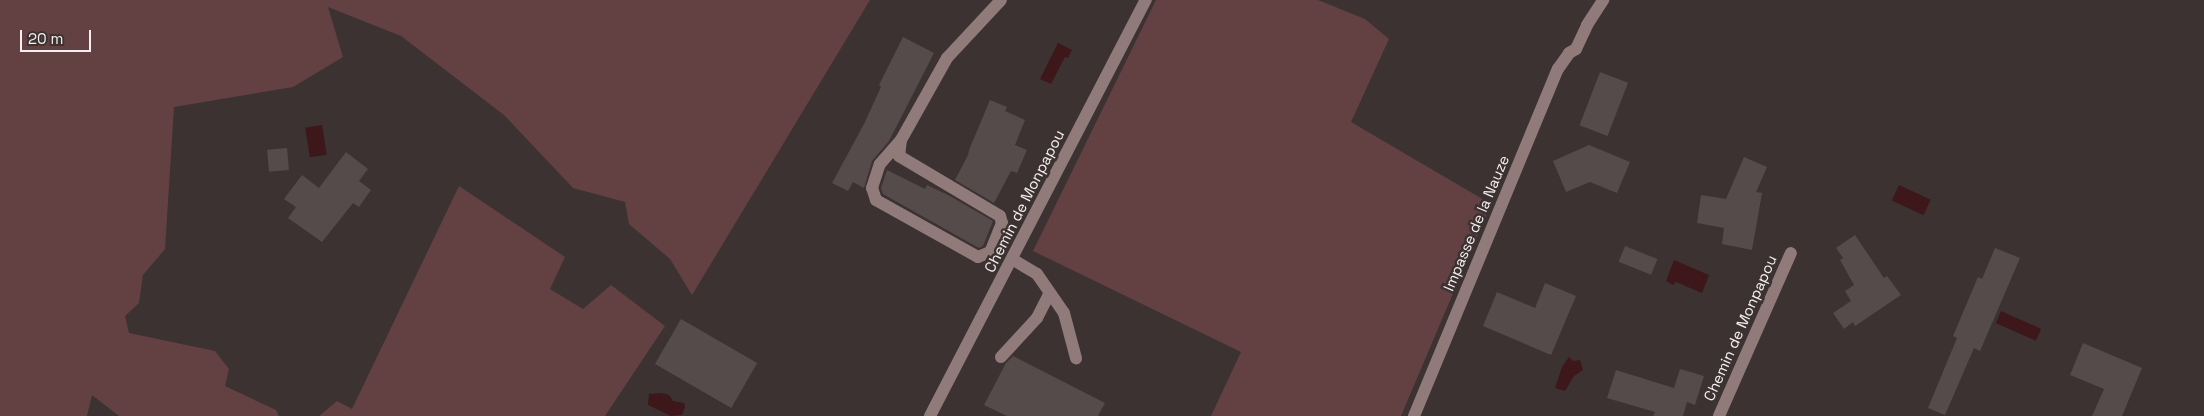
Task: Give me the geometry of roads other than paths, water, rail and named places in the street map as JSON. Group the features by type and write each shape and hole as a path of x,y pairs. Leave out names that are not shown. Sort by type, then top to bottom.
{"street":[{"path":"901,140 899,156 1000,216 1002,223 990,252 978,257 876,200 872,188 880,164 901,140 947,58 1001,0"},
{"name":"Impasse de la Nauze","path":"1414,416 1558,69 1568,53 1576,48 1587,25 1603,0"},
{"name":"Chemin de Monpapou","path":"930,416 1143,1"},
{"name":"Chemin de Monpapou","path":"1719,416 1791,253"},
{"path":"1012,259 1037,274 1064,313 1076,358"},
{"path":"1001,356 1037,318 1050,293"}]}
